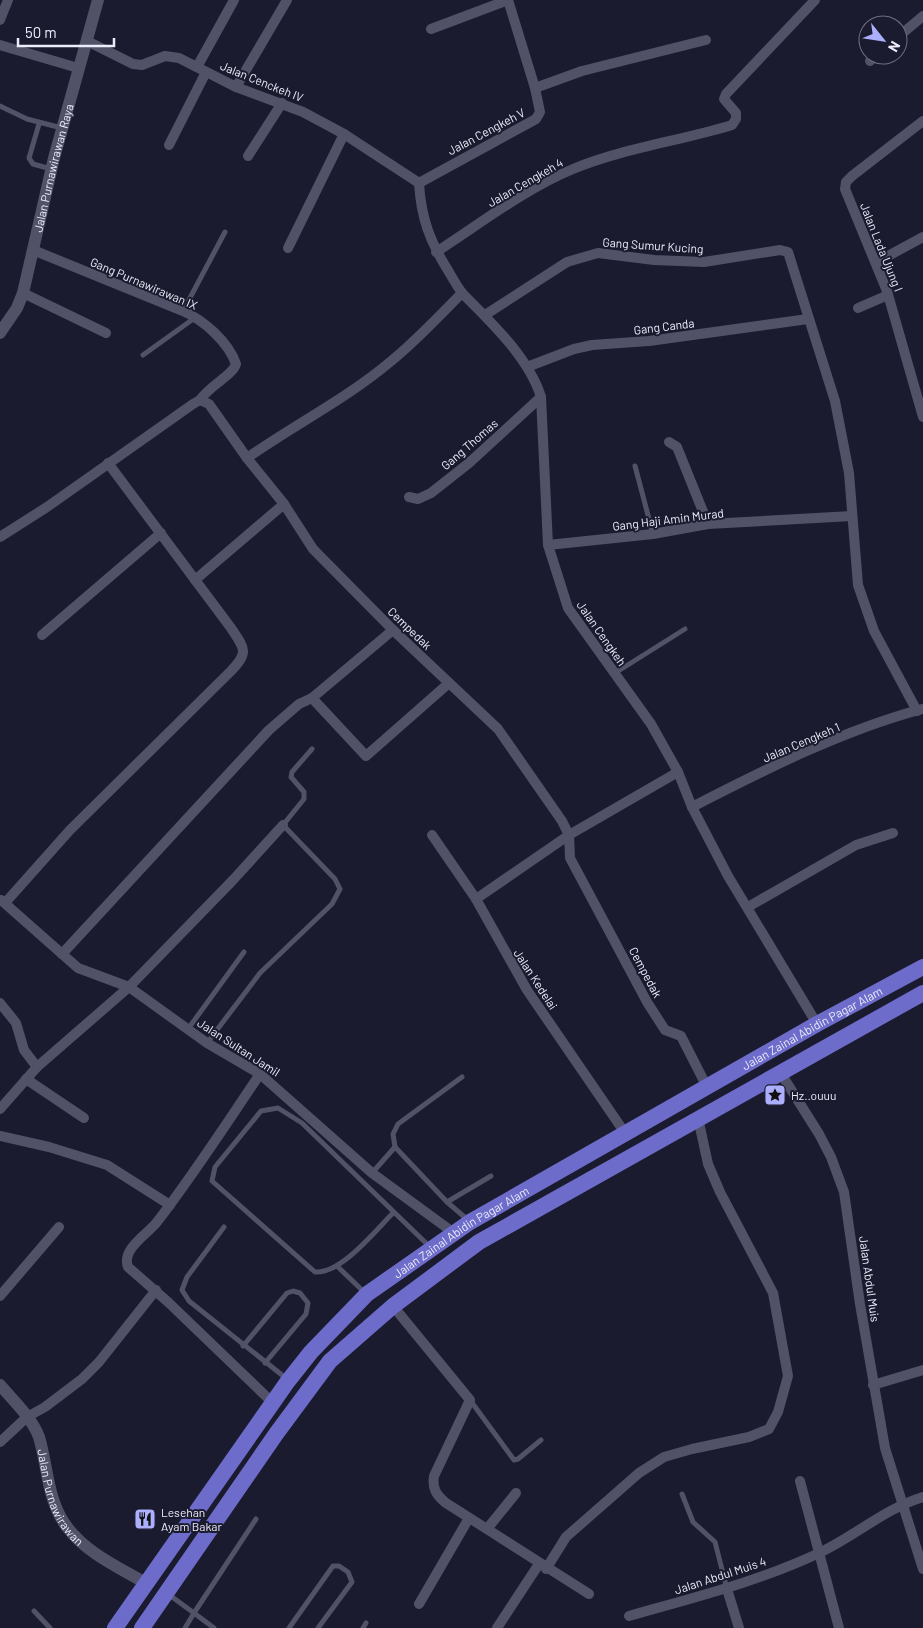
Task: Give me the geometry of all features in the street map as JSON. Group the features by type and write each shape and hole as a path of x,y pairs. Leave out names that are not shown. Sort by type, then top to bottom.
{"highway":[{"name":"Jalan Zainal Abidin Pagar Alam","path":"115,1628 288,1381 311,1352 367,1294 470,1222 817,1024 923,967"},
{"name":"Jalan Zainal Abidin Pagar Alam","path":"142,1628 276,1434 330,1361 393,1306 478,1242 923,993"}],"street":[{"path":"0,20 8,0"},
{"name":"Jalan Purnawirawan Raya","path":"3,325 24,292 51,169 98,0"},
{"path":"169,145 234,0"},
{"path":"236,86 287,0"},
{"path":"431,29 508,0"},
{"name":"Jalan Cengkeh V","path":"419,183 536,119 540,112 535,88 508,0"},
{"name":"Jalan Cengkeh 4","path":"436,252 551,178 602,159 660,143 693,137 732,125 736,119 736,113 724,99 732,86 815,0"},
{"path":"908,29 923,16"},
{"path":"535,88 582,71 706,40"},
{"name":"Jalan Cenckeh IV","path":"86,41 133,64 142,65 158,57 170,56 236,86 304,112 344,134 419,183"},
{"path":"0,45 78,68"},
{"path":"248,156 282,103"},
{"name":"Jalan Lada Ujung I","path":"923,121 852,176 845,185 845,192 877,262 923,417"},
{"path":"288,248 344,134"},
{"name":"Jalan Cengkeh","path":"419,183 426,229 436,252 462,293 486,315 527,367 537,384 541,397 548,545 568,608 651,724 678,772 692,807 728,876 817,1024"},
{"path":"877,262 923,237"},
{"name":"Gang Purnawirawan IX","path":"33,250 196,317 219,339 236,364 232,372 206,390 200,400"},
{"name":"Gang Sumur Kucing","path":"486,315 567,262 598,253 654,260 704,262 784,250 788,252 808,319"},
{"path":"24,292 106,333"},
{"path":"247,458 295,425 327,408 390,362 462,293"},
{"path":"858,308 888,295"},
{"path":"808,319 835,401 849,473 858,585 874,631 920,710"},
{"name":"Gang Canda","path":"527,367 574,349 592,345 658,340 808,319"},
{"name":"Gang Thomas","path":"409,496 418,499 431,493 469,463 541,397"},
{"path":"0,537 200,400"},
{"name":"Cempedak","path":"200,400 209,404 247,458 284,504 313,549 393,630 498,729 556,811 569,835 570,858 647,1002 665,1030 681,1036 707,1087"},
{"path":"669,442 677,447 708,524"},
{"path":"2,901 70,830 241,660 244,652 241,643 108,463"},
{"path":"195,580 284,504"},
{"name":"Gang Haji Amin Murad","path":"548,545 653,534 708,524 852,516"},
{"path":"42,635 161,533"},
{"path":"62,954 269,730 299,704 312,698 393,630"},
{"path":"312,698 366,756 449,683"},
{"name":"Jalan Cengkeh 1","path":"692,807 796,757 920,710"},
{"path":"476,899 569,835 678,772"},
{"path":"0,1109 37,1067 129,987 233,880 283,825"},
{"path":"748,907 856,845 893,833"},
{"name":"Jalan Kedelai","path":"432,835 476,899 528,990 625,1133"},
{"name":"Jalan Sultan Jamil","path":"2,901 84,972 101,976 129,987 207,1043 260,1074 372,1173 454,1233"},
{"path":"0,1003 16,1023 24,1050 37,1067"},
{"name":"Jalan Abdul Muis","path":"780,1072 831,1157 844,1192 873,1385 885,1448 923,1569"},
{"path":"260,1074 194,1174 170,1206 134,1245 126,1258 128,1267 156,1290 273,1403"},
{"path":"26,1079 84,1118"},
{"path":"498,1628 542,1566 566,1537 639,1473 664,1457 692,1448 749,1437 769,1429 778,1412 788,1376 773,1293 708,1164 698,1118"},
{"path":"0,1136 49,1147 107,1165 170,1206"},
{"path":"0,1296 59,1227"},
{"path":"0,1442 26,1417 45,1407 82,1379 99,1362 156,1290"},
{"path":"393,1306 470,1400 456,1425 433,1483 437,1495 542,1566 588,1594"},
{"path":"873,1385 923,1370"},
{"name":"Jalan Purnawirawan","path":"0,1385 26,1417 38,1436 52,1498 67,1527 87,1546 147,1584"},
{"path":"800,1481 817,1554 839,1628"},
{"path":"487,1529 516,1493"},
{"path":"817,1554 902,1503 923,1497"},
{"path":"419,1604 469,1518"},
{"name":"Jalan Abdul Muis 4","path":"630,1616 727,1589 817,1554"},
{"path":"727,1589 739,1628"}],"lane":[{"path":"0,106 39,124 62,128"},
{"path":"39,124 29,158 33,164 51,169"},
{"path":"183,311 224,232"},
{"path":"143,355 196,317"},
{"path":"635,466 653,534"},
{"path":"615,673 685,629"},
{"path":"207,1043 260,973 332,904 340,888 335,879 283,825 304,799 304,792 291,776 292,772 312,748"},
{"path":"188,1029 244,952"},
{"path":"462,1077 398,1124 392,1134 395,1147 447,1202 470,1222"},
{"path":"393,1213 337,1266 325,1272 315,1272 212,1181 216,1167 261,1111 278,1108 302,1123 431,1248"},
{"path":"372,1173 395,1147"},
{"path":"447,1202 491,1176"},
{"path":"224,1227 187,1276 182,1290 189,1301 288,1381"},
{"path":"337,1266 367,1294"},
{"path":"243,1346 286,1294 293,1291 300,1293 308,1303 306,1314 265,1362"},
{"path":"470,1400 514,1460 518,1459 541,1440"},
{"path":"682,1494 693,1522 716,1542 727,1589"},
{"path":"185,1628 256,1519"},
{"path":"289,1628 333,1566 339,1566 348,1572 352,1582 318,1628"},
{"path":"166,1593 214,1628"},
{"path":"34,1611 50,1628"}],"place":[{"name":"Hz..ouuu","path":"775,1095"},
{"name":"Lesehan Ayam Bakar","path":"145,1519"}]}
